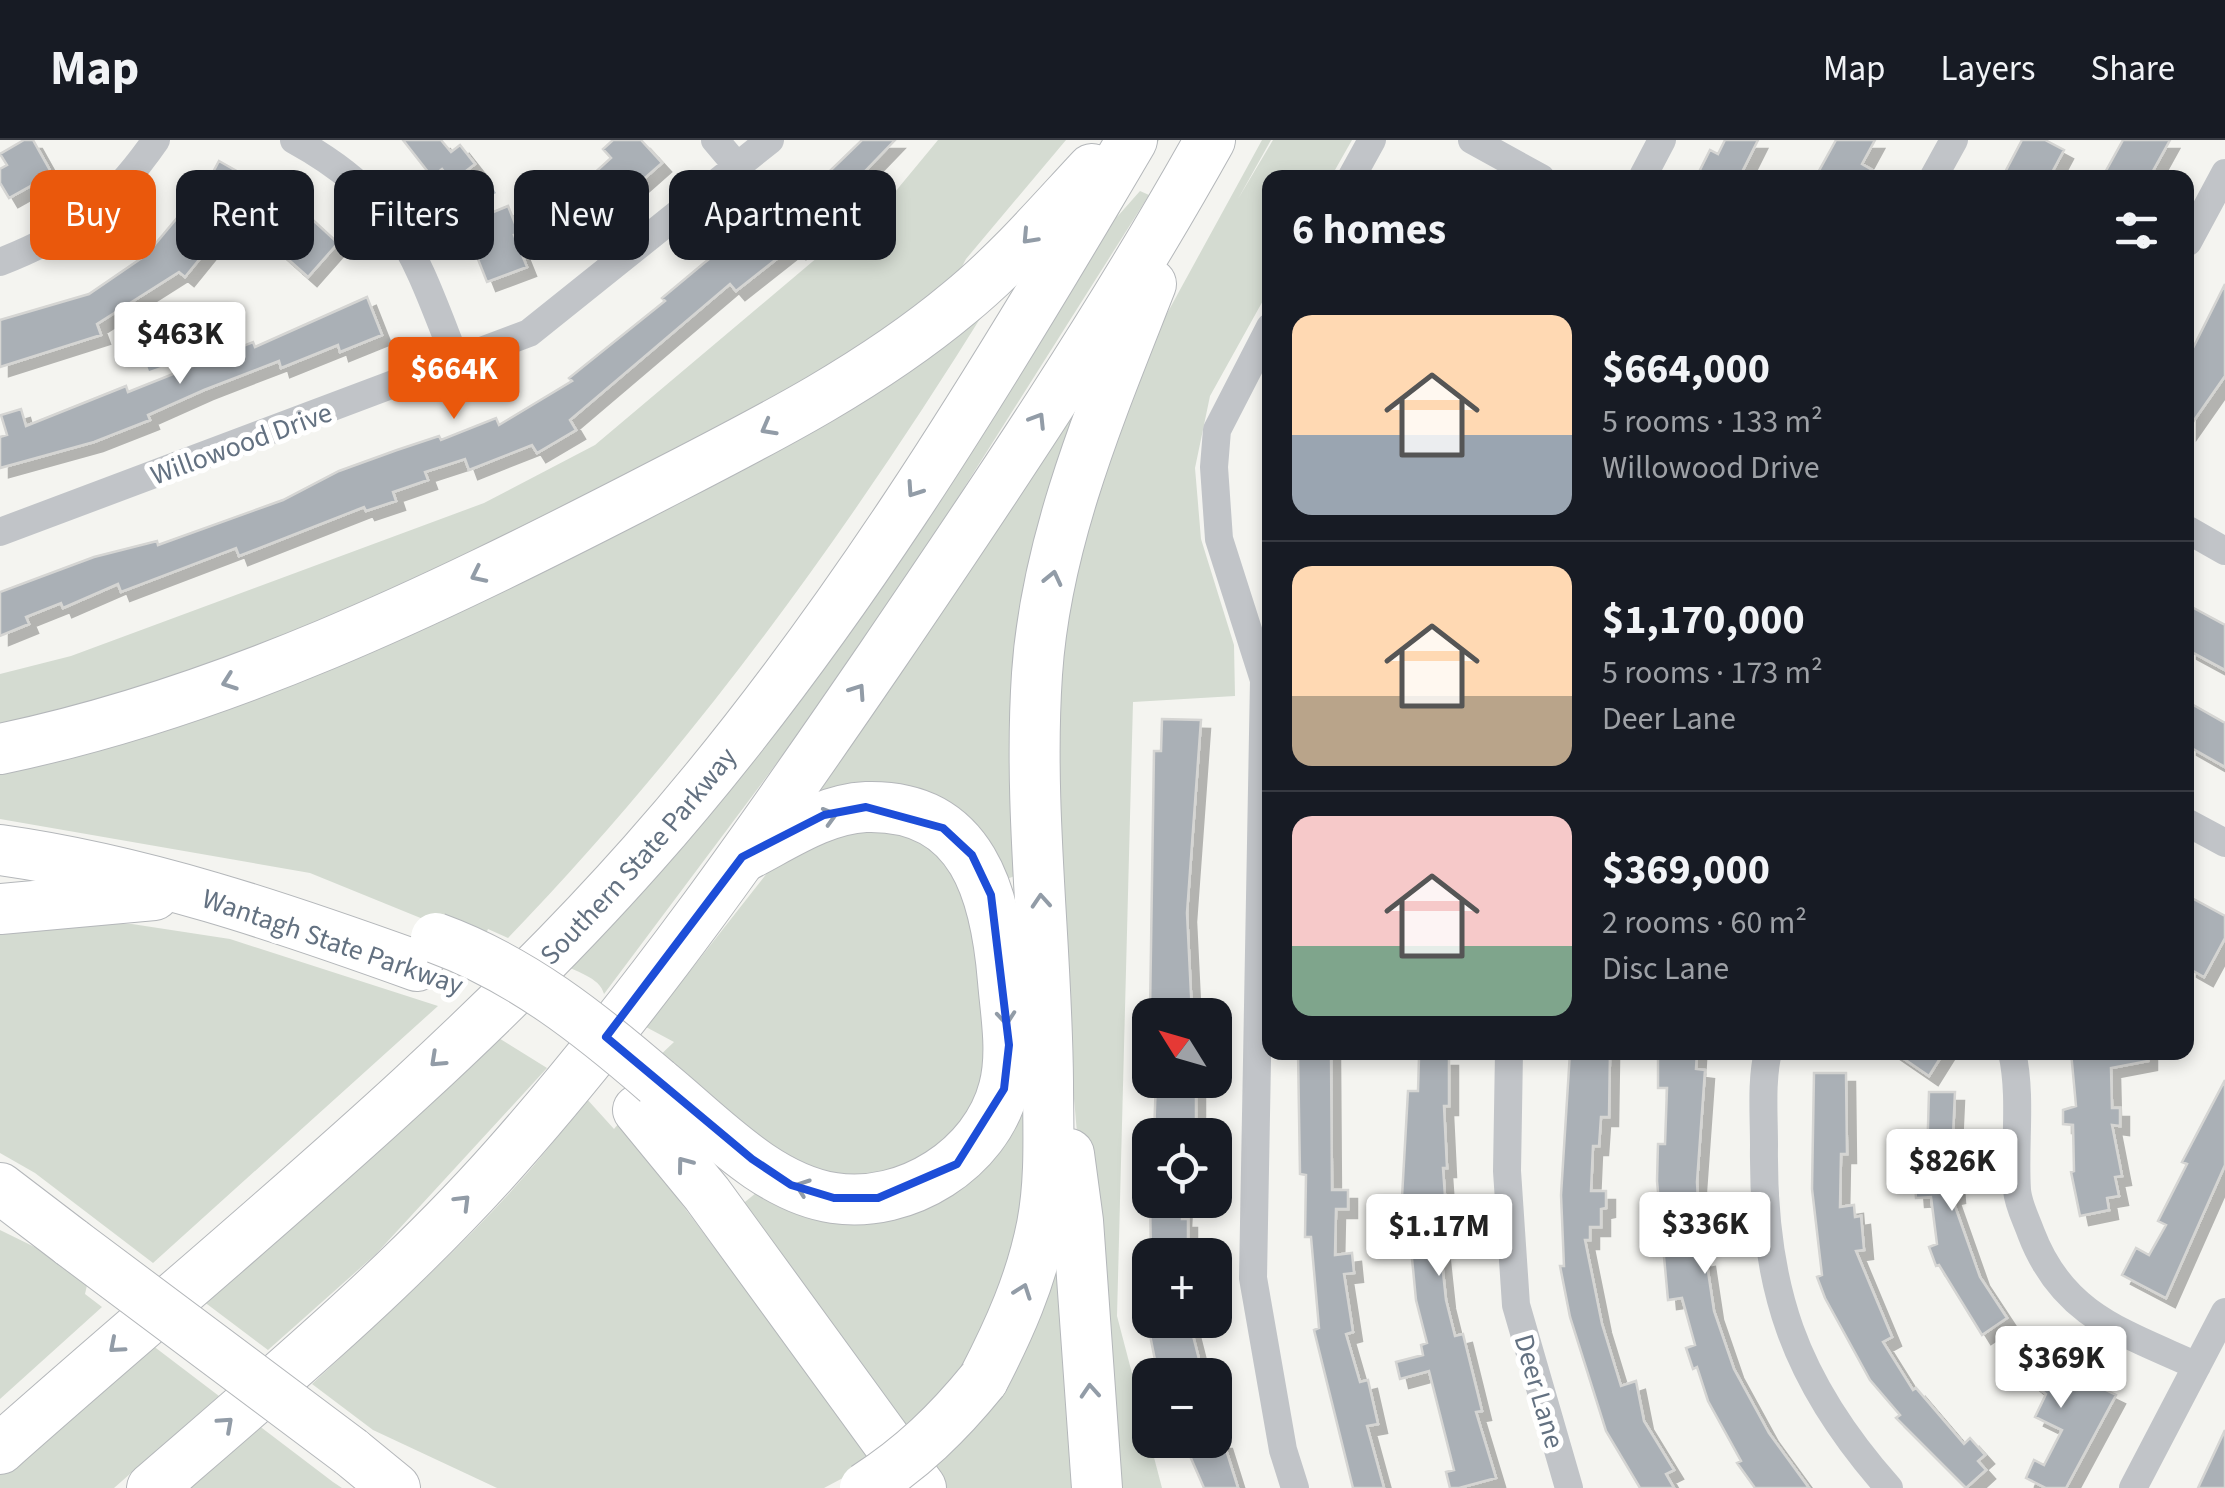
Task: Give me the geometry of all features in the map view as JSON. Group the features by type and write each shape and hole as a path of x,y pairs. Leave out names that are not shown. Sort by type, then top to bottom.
{"highway":[{"path":"0,749 124,718 308,654 433,597 762,432 844,384 960,303 1119,140"},
{"name":"Southern State Parkway","path":"0,1448 456,1042 642,856 767,702 855,580 1000,358 1132,140"},
{"path":"152,1488 332,1328 504,1159 666,962 942,568 1205,149"},
{"path":"865,1488 902,1464 946,1425 983,1380 1026,1286 1042,1223 1048,1166 1048,998 1034,742 1037,671 1046,606 1091,442 1205,149"},
{"path":"648,1096 791,1185 834,1198 878,1198 957,1164 986,1128 1004,1089 1009,1045 991,894 972,856 943,828 904,812 866,807 824,815 742,857"},
{"name":"Wantagh State Parkway","path":"0,850 52,856 426,952 583,1059 648,1096 707,1194 921,1488"},
{"path":"52,856 248,878 426,952"},
{"path":"0,909 194,892"},
{"path":"1048,998 1078,1221 1097,1488"},
{"path":"0,1188 395,1488"},
{"path":"0,1217 72,1243"}],"street":[{"path":"0,262 36,248 94,213 125,185 156,140"},
{"path":"294,140 352,176 397,224 413,250 458,364"},
{"path":"715,140 737,166"},
{"name":"Willowood Drive","path":"0,532 458,364 529,333 770,140"},
{"path":"1355,170 1372,140"},
{"path":"1472,140 1526,170"},
{"path":"1646,170 1662,140"},
{"path":"1938,170 1954,140"},
{"path":"2194,231 2225,173"},
{"path":"1262,342 1218,430 1214,467 1219,540 1262,665"},
{"path":"2194,533 2225,551"},
{"path":"2194,825 2225,843"},
{"path":"1262,893 1253,1278 1284,1450 1295,1488"},
{"name":"Deer Lane","path":"1509,1060 1507,1171 1516,1306 1569,1488"},
{"path":"1768,1060 1763,1211 1780,1308 1813,1389 1889,1488"},
{"path":"2014,1060 2017,1195 2042,1262 2063,1292 2100,1322 2196,1366"},
{"path":"2133,1488 2225,1312"}],"highlighted area":[{"path":"866,807 943,828 972,855 991,895 1009,1045 1004,1089 957,1164 878,1198 834,1198 791,1185 752,1159 606,1037 742,857 824,815"}],"shaded area":[{"path":"938,140 1066,140 966,259 955,280 836,366 316,634 0,735 0,674 71,656 484,503 595,445 814,260 896,260 896,191"},
{"path":"1151,140 1159,140 1117,217 1140,191 1149,195 938,529 803,728 604,994 592,979 559,963"},
{"path":"1262,140 1271,140 1238,199 1273,140 1352,140 1335,170 1262,170 1262,302 1210,396 1195,468 1201,539 1234,645 1235,696 1133,702 1117,1316 1132,1373 1132,1458 1154,1458 1162,1488 1108,1488 1071,1064 1052,670 1073,536 1135,372"},
{"path":"988,306 880,474 704,714 576,865 508,938 488,929 482,943 310,873 0,819 0,765 216,706"},
{"path":"176,345 181,360 149,371 144,357"},
{"path":"1094,375 1020,874 999,882 964,829 814,800"},
{"path":"886,820 969,875 997,1066 966,1137 862,1188 793,1164 655,1060 674,1042 646,1027 793,840"},
{"path":"16,924 132,924 230,939 438,1006 153,1263 35,1173 0,1153 0,929"},
{"path":"489,1032 547,1068 376,1254 268,1350 199,1298"},
{"path":"586,1098 614,1129 619,1123 629,1134 875,1461 824,1488 497,1488 373,1430 312,1384 492,1212 557,1138"},
{"path":"1010,1110 1034,1119 1033,1204 982,1338 944,1401 908,1437 740,1206 766,1185 824,1211"},
{"path":"1060,1225 1082,1488 947,1488 928,1462"},
{"path":"0,1230 57,1258 88,1281 85,1294 102,1307 0,1399"},
{"path":"148,1342 219,1396 114,1488 0,1488 0,1472"},
{"path":"258,1425 333,1482 342,1488 190,1488"}],"building":[{"path":"24,140 33,140 50,170 30,170 30,186 9,198 0,183 0,169 7,165 0,154"},
{"path":"403,140 441,140 451,152 460,145 475,164 467,170 427,170"},
{"path":"613,140 641,140 662,163 649,174 649,170 598,170 611,158 603,149"},
{"path":"862,140 895,140 866,170 831,170"},
{"path":"1725,140 1758,140 1743,170 1700,170 1710,150 1718,154"},
{"path":"1836,140 1875,140 1862,164 1872,170 1819,170"},
{"path":"2022,140 2045,140 2064,150 2053,170 2006,170"},
{"path":"2123,140 2170,140 2153,170 2106,170"},
{"path":"219,161 235,170 214,170"},
{"path":"508,206 514,221 514,260 524,260 527,267 487,282 478,260 494,260 494,212"},
{"path":"176,219 176,260 199,260 185,277 179,272 97,324 101,335 0,367 0,320 89,294 139,260 156,260 156,243"},
{"path":"314,221 334,239 334,248 308,277 289,260 314,260"},
{"path":"775,260 736,291 730,284 570,420 576,430 537,453 532,445 469,470 465,459 425,472 428,480 393,492 396,501 366,511 364,507 239,556 236,548 121,592 118,584 63,608 61,603 26,617 29,624 0,636 0,592 94,557 157,541 158,545 283,500 339,471 397,450 439,436 441,440 496,418 499,425 572,381 569,378 665,301 662,298 704,263"},
{"path":"2225,284 2225,376 2194,420 2194,346"},
{"path":"367,297 382,335 340,352 338,345 281,368 279,361 204,390 148,415 150,420 94,442 0,468 0,437 7,435 1,415 21,409 26,426 126,386 128,392 253,342 255,347"},
{"path":"2194,608 2225,625 2225,670 2194,653"},
{"path":"2194,705 2225,723 2225,767 2194,749"},
{"path":"1162,719 1201,720 1187,913 1191,998 1150,998 1154,751 1161,751"},
{"path":"2194,899 2225,916 2225,938 2204,977 2194,971"},
{"path":"1298,1060 1331,1060 1332,1190 1348,1190 1348,1209 1336,1209 1335,1255 1352,1253 1354,1273 1344,1274 1353,1332 1346,1334 1360,1382 1368,1380 1378,1424 1367,1426 1384,1488 1353,1488 1314,1330 1319,1328 1311,1237 1305,1237 1306,1175 1300,1174"},
{"path":"1419,1060 1449,1060 1449,1106 1444,1106 1447,1168 1443,1168 1447,1225 1438,1225 1446,1300 1455,1336 1463,1334 1482,1411 1476,1412 1496,1478 1459,1488 1450,1488 1446,1472 1454,1470 1429,1371 1400,1379 1396,1362 1423,1355 1421,1345 1427,1343 1416,1300 1411,1248 1414,1197 1402,1197 1408,1091 1418,1091"},
{"path":"1569,1060 1610,1060 1609,1117 1601,1117 1599,1146 1593,1146 1591,1191 1606,1191 1606,1208 1601,1209 1601,1227 1590,1227 1590,1240 1585,1240 1602,1324 1621,1386 1636,1381 1644,1421 1674,1470 1666,1474 1674,1488 1640,1488 1606,1431 1570,1317 1560,1266 1564,1266 1561,1195"},
{"path":"1658,1060 1697,1060 1696,1069 1705,1070 1697,1182 1701,1259 1706,1258 1714,1311 1734,1369 1769,1433 1809,1488 1755,1488 1737,1463 1741,1461 1708,1401 1697,1367 1693,1369 1686,1348 1695,1345 1682,1298 1668,1300 1657,1181 1658,1144 1665,1144 1667,1088 1658,1088"},
{"path":"1906,1060 1939,1060 1929,1076"},
{"path":"2072,1060 2148,1060 2111,1068 2112,1108 2120,1108 2120,1126 2112,1125 2122,1176 2115,1177 2119,1196 2107,1198 2109,1210 2080,1216 2071,1172 2073,1125 2063,1124 2063,1110 2076,1106"},
{"path":"1814,1073 1846,1073 1847,1154 1841,1154 1840,1207 1854,1205 1855,1217 1861,1216 1864,1250 1856,1251 1892,1337 1883,1342 1913,1390 1916,1388 1964,1444 1970,1438 1985,1455 1978,1461 1986,1470 1966,1488 1896,1418 1900,1415 1870,1380 1817,1277 1822,1275 1812,1189"},
{"path":"2225,1080 2225,1165 2166,1298 2122,1275 2136,1248 2149,1255 2166,1225 2158,1221 2187,1164 2182,1162"},
{"path":"1929,1092 1955,1092 1952,1157 1962,1156 1964,1180 1955,1181 1956,1194 1951,1195 1980,1277 2007,1318 1982,1335 1939,1265 1936,1266 1929,1247 1937,1244 1931,1197 1916,1198 1913,1160 1927,1159"},
{"path":"1155,1098 1196,1098 1196,1118 1155,1118"},
{"path":"1150,1218 1188,1219 1188,1238 1151,1238"},
{"path":"2021,1334 2065,1370 2116,1395 2066,1488 2046,1488 2026,1478 2034,1460 2044,1465 2062,1430 2035,1417 2046,1394 2002,1357"},
{"path":"1151,1338 1194,1338 1199,1358 1155,1358"},
{"path":"2225,1430 2225,1488 2198,1488"},
{"path":"1191,1458 1229,1458 1238,1488 1204,1488"}]}
